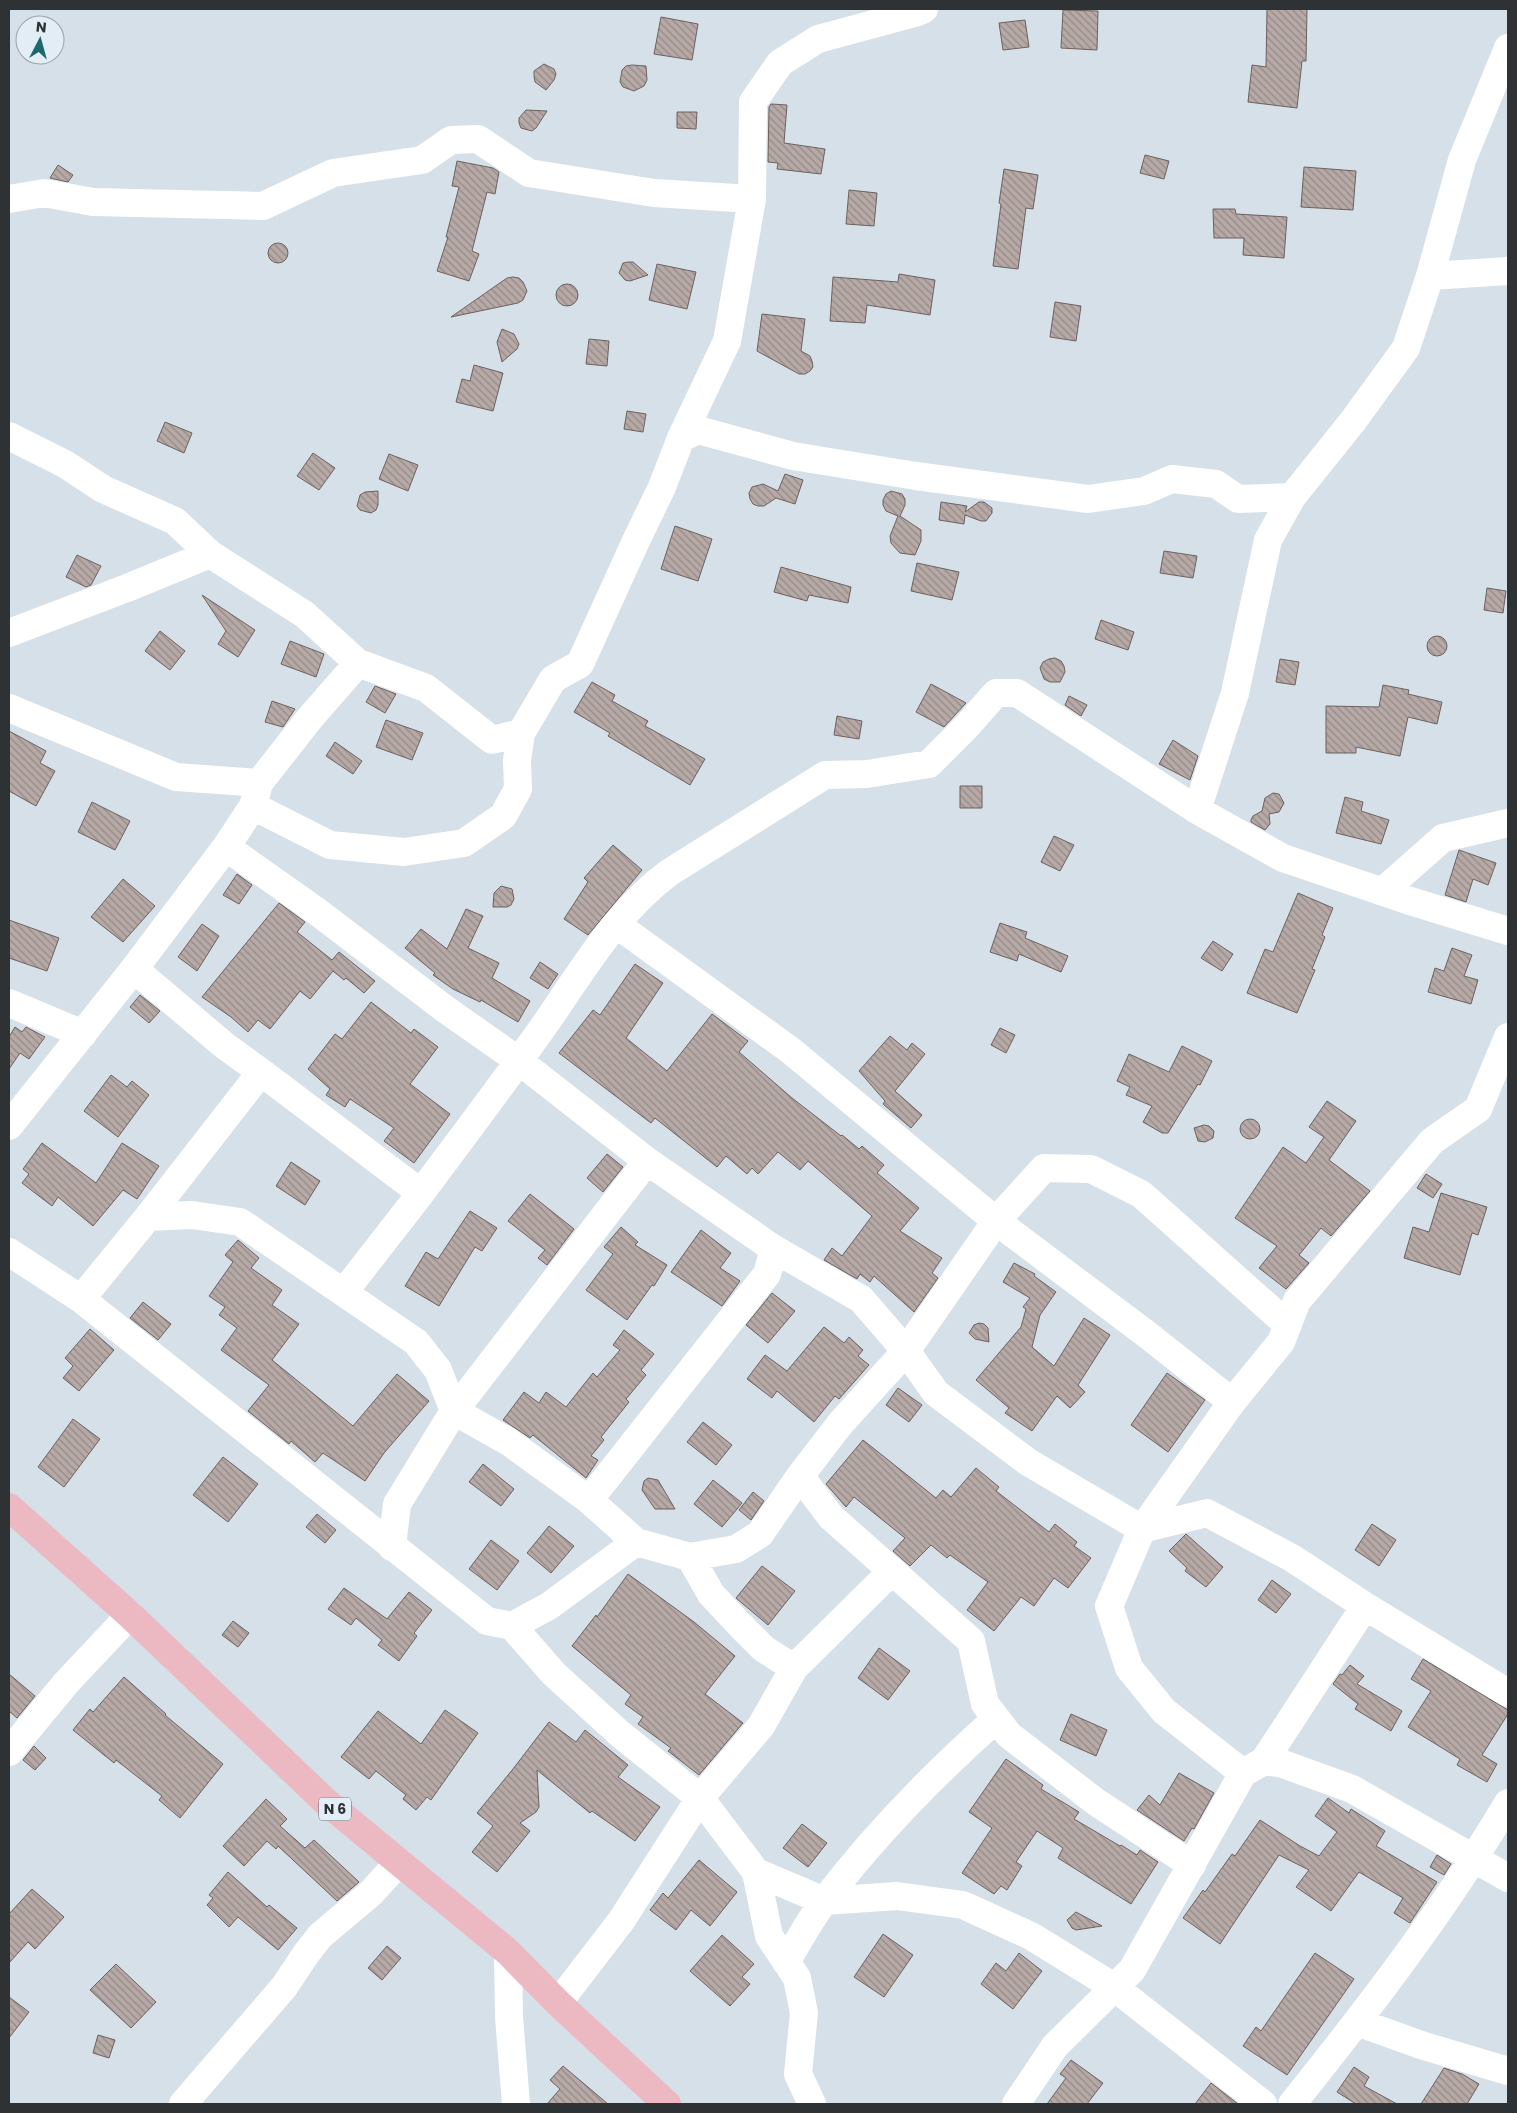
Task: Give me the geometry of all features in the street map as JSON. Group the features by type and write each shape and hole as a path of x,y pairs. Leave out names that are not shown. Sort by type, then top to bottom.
{"main road":[{"name":"N 6","path":"9,1507 130,1615 325,1801 508,1952 558,2003 667,2104"}],"street":[{"path":"9,708 176,777 256,795 330,845 404,852 464,843 502,816 518,788 517,760 521,733 552,679 580,664 634,543 662,487 681,438 727,341 752,199 753,102 780,63 818,39 924,9"},
{"path":"1197,810 1235,694 1268,540 1292,497 1353,421 1406,348 1430,276 1462,160 1507,52"},
{"path":"9,200 44,193 93,202 263,206 333,173 422,160 451,140 478,139 528,173 654,193 752,199"},
{"path":"1430,276 1508,271"},
{"path":"681,438 698,430 793,456 916,476 1088,499 1144,491 1172,479 1216,484 1238,499 1292,497"},
{"path":"9,436 65,464 103,489 175,521 210,554 304,614 358,663 426,688 492,740 521,733"},
{"path":"9,633 128,588 210,554"},
{"path":"9,1126 134,969 226,847 256,795 310,718 358,663"},
{"path":"344,1292 421,1193 519,1061 616,924 650,887 670,872 825,775 867,774 929,764 968,726 996,693 1017,693 1197,810 1283,858 1382,892 1508,930"},
{"path":"1382,892 1443,838 1508,823"},
{"path":"226,847 315,910 445,1009 519,1061 647,1161 774,1250 861,1299 906,1351 936,1393 1028,1462 1142,1529 1207,1513 1292,1558 1365,1606 1508,1692"},
{"path":"616,924 790,1050 996,1221 1149,1336 1232,1402"},
{"path":"134,969 225,1046 421,1193"},
{"path":"9,1003 83,1034"},
{"path":"1508,1037 1478,1109 1432,1142 1297,1301 1281,1342 1232,1402 1142,1529 1109,1606 1129,1668 1164,1711 1253,1767 1284,1764 1352,1789 1508,1878"},
{"path":"82,1299 261,1072"},
{"path":"392,1546 397,1504 454,1411 647,1161"},
{"path":"148,1217 192,1215 240,1222 416,1342 438,1370 454,1411 509,1442 590,1500 636,1542 690,1557 736,1549 760,1534 800,1476 840,1424 906,1351 996,1221 1044,1168 1091,1169 1141,1194 1288,1324"},
{"path":"590,1500 767,1274 774,1250"},
{"path":"9,1252 82,1299 487,1621 512,1626 554,1674 620,1734 700,1798 756,1872 770,1936 797,1978 804,2012 798,2074 812,2104"},
{"path":"800,1476 831,1517 972,1641 985,1704 1009,1735 1096,1802 1192,1865"},
{"path":"512,1626 549,1606 636,1542"},
{"path":"690,1557 712,1594 739,1624 764,1649 794,1668"},
{"path":"558,2003 621,1922 700,1798 761,1726 794,1668 892,1571"},
{"path":"1016,2104 1055,2046 1132,1970 1192,1865 1253,1767 1365,1606"},
{"path":"9,1752 66,1684 130,1615"},
{"path":"786,1962 824,1901 899,1810 949,1761 996,1719"},
{"path":"1292,2104 1357,2022 1475,1859 1508,1803"},
{"path":"183,2104 284,1988 320,1936 370,1893 399,1862"},
{"path":"756,1872 824,1901 897,1896 963,1905 1031,1936 1114,1988 1262,2104"},
{"path":"508,1952 509,2017 516,2104"},
{"path":"1357,2022 1421,2045 1508,2071"}],"building":[{"path":"1267,9 1307,9 1306,61 1302,61 1297,108 1248,102 1252,65 1266,67"},
{"path":"1063,10 1098,11 1097,50 1061,48"},
{"path":"661,17 698,24 692,60 654,54"},
{"path":"1025,20 1029,47 1003,50 999,23"},
{"path":"544,64 554,69 556,74 546,90 535,82 534,76 534,71"},
{"path":"626,66 646,66 647,80 644,86 634,91 623,87 620,82 622,70"},
{"path":"771,104 787,105 784,143 825,149 821,174 777,169 778,163 768,162 769,107"},
{"path":"526,110 547,111 532,131 521,128 519,123 519,118"},
{"path":"677,112 697,112 696,129 677,128"},
{"path":"1145,155 1169,161 1164,179 1140,173"},
{"path":"457,161 493,168 499,172 495,194 487,192 472,251 479,254 469,281 437,271 448,237 446,237 459,187 452,186"},
{"path":"58,165 73,175 68,182 50,178"},
{"path":"1304,167 1356,171 1353,210 1301,207"},
{"path":"1004,169 1038,175 1033,209 1026,208 1018,269 993,266"},
{"path":"849,190 877,193 874,226 846,224"},
{"path":"1213,209 1235,209 1236,214 1287,217 1284,258 1243,255 1244,238 1214,238"},
{"path":"274,243 282,243 288,249 288,257 282,263 274,263 268,257 268,249"},
{"path":"633,262 648,275 630,281 625,280 619,273 623,263"},
{"path":"657,264 696,272 687,309 649,300"},
{"path":"899,274 935,280 930,315 867,305 865,323 830,321 833,277 898,282"},
{"path":"507,278 519,278 523,282 527,291 523,300 518,303 451,317"},
{"path":"567,284 575,287 578,295 575,303 567,306 559,303 556,295 559,287"},
{"path":"1055,302 1081,306 1076,341 1050,337"},
{"path":"762,314 805,319 801,351 810,356 813,367 810,371 805,374 799,374 757,351"},
{"path":"502,329 514,334 519,344 517,349 502,362 497,342"},
{"path":"589,339 609,341 607,366 586,364"},
{"path":"474,365 503,373 493,411 456,402 462,379 470,381"},
{"path":"627,411 646,414 643,432 624,429"},
{"path":"165,422 192,433 184,453 157,441"},
{"path":"313,453 335,468 319,490 297,476"},
{"path":"389,454 418,465 408,491 379,479"},
{"path":"785,474 803,480 795,504 776,498 764,506 753,504 749,493 752,487 763,484 778,491"},
{"path":"378,491 376,510 371,513 360,510 357,506 360,495 365,492"},
{"path":"891,491 902,494 905,499 905,505 900,516 921,530 921,541 915,555 900,553 891,543 890,536 898,516 886,511 883,500 886,494"},
{"path":"941,502 967,506 965,512 979,502 984,502 992,508 992,513 986,521 965,515 964,524 939,520"},
{"path":"675,526 712,539 698,581 661,569"},
{"path":"1164,551 1197,556 1193,578 1160,573"},
{"path":"77,555 101,566 91,585 86,587 66,577"},
{"path":"917,563 959,572 952,600 911,591"},
{"path":"781,567 851,587 848,603 809,595 807,601 774,592"},
{"path":"1487,588 1506,591 1503,613 1484,610"},
{"path":"202,595 255,630 238,657 218,644 226,631"},
{"path":"1101,620 1134,632 1128,650 1095,639"},
{"path":"160,631 185,651 170,670 145,651"},
{"path":"1437,636 1444,639 1447,646 1444,653 1437,656 1430,653 1427,646 1430,639"},
{"path":"290,641 324,654 316,677 281,664"},
{"path":"1055,658 1061,661 1065,672 1060,682 1050,682 1044,679 1040,668 1043,662"},
{"path":"1280,659 1299,662 1295,685 1276,682"},
{"path":"592,682 615,695 612,701 648,721 645,726 705,759 690,785 608,736 610,733 574,712"},
{"path":"931,684 966,703 944,727 916,712"},
{"path":"1383,685 1409,690 1408,694 1442,702 1437,724 1408,717 1400,756 1356,747 1356,753 1326,753 1326,706 1379,707"},
{"path":"375,686 396,694 385,713 366,702"},
{"path":"1069,696 1087,705 1081,716 1065,705"},
{"path":"272,701 295,709 283,727 265,722"},
{"path":"837,716 862,721 859,739 834,735"},
{"path":"386,720 423,733 412,760 376,747"},
{"path":"9,731 46,751 40,763 55,771 36,806 9,791"},
{"path":"1173,740 1198,756 1190,780 1159,764"},
{"path":"335,742 362,761 353,774 326,756"},
{"path":"960,786 982,786 982,808 960,808"},
{"path":"1273,793 1279,794 1284,803 1279,812 1269,814 1270,824 1265,830 1251,822 1251,820 1253,816 1262,811 1265,798"},
{"path":"1345,797 1363,802 1361,811 1389,820 1381,844 1336,833"},
{"path":"92,802 130,821 115,850 78,832"},
{"path":"1054,836 1074,845 1060,871 1041,862"},
{"path":"613,845 642,870 588,935 564,919 588,882 584,878"},
{"path":"1459,850 1496,863 1488,885 1473,879 1466,902 1445,895"},
{"path":"237,874 252,885 239,904 223,895"},
{"path":"123,879 155,906 123,942 91,917"},
{"path":"501,886 512,889 514,899 511,905 507,907 493,907 494,893"},
{"path":"1298,893 1333,908 1322,935 1325,937 1312,969 1315,970 1297,1013 1247,993 1265,949 1273,952"},
{"path":"279,903 305,922 297,932 332,960 339,952 375,981 364,993 346,978 344,980 333,971 310,999 300,991 270,1029 258,1020 248,1032 231,1017 202,997"},
{"path":"466,909 483,916 468,948 499,963 492,978 530,1001 518,1022 481,1000 480,1002 453,989 433,975 435,973 405,948 421,929 447,949"},
{"path":"9,920 59,938 47,971 9,958"},
{"path":"1000,923 1027,932 1025,938 1068,956 1061,972 1019,954 1017,961 990,952"},
{"path":"202,924 219,936 197,971 178,957"},
{"path":"1213,941 1233,954 1222,971 1201,958"},
{"path":"1452,948 1472,955 1464,976 1478,980 1471,1004 1428,992 1435,968 1444,971"},
{"path":"540,962 558,974 548,989 530,978"},
{"path":"635,964 663,983 626,1038 667,1071 712,1014 748,1041 739,1052 792,1098 859,1149 862,1146 884,1165 877,1173 919,1208 900,1231 942,1258 932,1273 938,1278 914,1312 874,1276 870,1282 860,1274 857,1279 824,1260 832,1248 842,1256 872,1216 808,1161 800,1170 778,1152 758,1174 752,1168 747,1174 726,1156 717,1167 655,1118 651,1123 559,1053 593,1010 600,1015"},
{"path":"140,995 160,1011 149,1023 130,1007"},
{"path":"371,1002 411,1033 414,1029 438,1047 410,1084 450,1114 414,1163 384,1141 394,1128 350,1099 345,1107 326,1095 330,1089 308,1069 335,1034 342,1039"},
{"path":"15,1027 22,1032 26,1027 45,1037 29,1059 20,1053 9,1069 9,1037"},
{"path":"1000,1028 1015,1035 1006,1053 991,1045"},
{"path":"890,1036 907,1050 912,1043 925,1054 895,1091 922,1115 911,1128 883,1104 885,1101 859,1071"},
{"path":"1182,1046 1212,1061 1200,1085 1198,1084 1168,1133 1162,1133 1143,1122 1152,1106 1126,1095 1130,1087 1117,1081 1129,1054 1169,1072"},
{"path":"111,1075 127,1087 132,1081 149,1095 118,1137 84,1111"},
{"path":"1327,1101 1356,1121 1329,1160 1370,1191 1331,1236 1321,1228 1299,1255 1309,1263 1286,1289 1259,1268 1277,1246 1235,1218 1283,1147 1306,1163 1324,1137 1309,1127"},
{"path":"1250,1119 1257,1122 1260,1129 1257,1136 1250,1139 1243,1136 1240,1129 1243,1122"},
{"path":"1204,1125 1209,1126 1214,1131 1213,1138 1205,1142 1198,1141 1194,1128"},
{"path":"42,1143 96,1183 122,1143 159,1166 137,1199 123,1190 93,1226 58,1197 52,1206 22,1183 29,1174 23,1169"},
{"path":"607,1154 623,1167 603,1192 587,1178"},
{"path":"291,1162 320,1181 305,1205 276,1186"},
{"path":"1426,1174 1442,1184 1433,1198 1417,1188"},
{"path":"1441,1193 1487,1207 1478,1235 1472,1233 1460,1275 1404,1258 1413,1227 1429,1232"},
{"path":"530,1194 574,1229 547,1265 538,1258 545,1250 508,1221"},
{"path":"470,1211 497,1228 482,1251 475,1247 439,1306 405,1286 426,1252 438,1259"},
{"path":"621,1227 638,1242 635,1245 667,1265 654,1286 652,1285 627,1320 586,1290 613,1254 604,1247"},
{"path":"701,1230 731,1253 720,1268 740,1281 722,1306 671,1272"},
{"path":"238,1240 259,1258 251,1268 282,1290 272,1305 299,1324 272,1360 353,1426 397,1374 429,1401 384,1453 365,1481 323,1453 315,1462 291,1441 289,1444 248,1411 269,1385 221,1350 237,1328 219,1315 225,1307 209,1296 233,1262 225,1255"},
{"path":"1014,1263 1035,1274 1034,1276 1056,1292 1040,1315 1032,1347 1054,1366 1084,1318 1110,1335 1078,1385 1085,1392 1070,1408 1057,1396 1032,1431 1005,1413 1009,1408 976,1380 1021,1327 1026,1309 1023,1307 1030,1298 1003,1282"},
{"path":"772,1293 795,1311 768,1343 746,1325"},
{"path":"143,1302 171,1324 158,1340 130,1318"},
{"path":"984,1324 988,1328 989,1342 975,1339 969,1333 974,1325"},
{"path":"824,1327 844,1343 849,1337 863,1350 858,1356 869,1365 839,1399 835,1396 814,1422 777,1391 772,1398 747,1379 765,1355 787,1371"},
{"path":"90,1329 114,1350 79,1391 63,1378 73,1366 65,1358"},
{"path":"624,1330 654,1354 641,1370 646,1375 626,1399 629,1402 601,1437 604,1440 591,1456 598,1460 586,1478 533,1435 530,1438 503,1420 524,1392 539,1403 546,1392 566,1407 593,1373 597,1377 620,1350 613,1345"},
{"path":"1167,1373 1205,1400 1168,1452 1131,1425"},
{"path":"898,1388 922,1405 909,1422 886,1405"},
{"path":"73,1419 100,1439 64,1487 38,1467"},
{"path":"703,1422 732,1445 716,1465 687,1442"},
{"path":"863,1440 936,1498 943,1490 951,1497 976,1468 999,1487 996,1491 1049,1532 1055,1524 1077,1542 1074,1546 1091,1558 1068,1588 1054,1578 1034,1606 1021,1597 994,1631 967,1610 988,1582 950,1555 947,1558 931,1545 910,1566 893,1551 905,1538 854,1497 846,1507 826,1484"},
{"path":"223,1457 258,1484 228,1522 193,1495"},
{"path":"483,1464 514,1489 501,1506 469,1482"},
{"path":"648,1478 658,1480 675,1509 655,1509 642,1490 644,1481"},
{"path":"713,1480 742,1503 722,1527 694,1504"},
{"path":"753,1492 764,1501 751,1520 739,1510"},
{"path":"317,1514 336,1530 325,1543 306,1527"},
{"path":"1372,1524 1396,1540 1379,1566 1355,1550"},
{"path":"549,1526 574,1546 551,1573 527,1553"},
{"path":"1186,1534 1223,1567 1206,1587 1185,1571 1187,1568 1169,1551"},
{"path":"491,1540 519,1561 497,1590 469,1569"},
{"path":"762,1566 795,1591 768,1625 736,1598"},
{"path":"628,1574 694,1622 735,1656 705,1694 743,1723 699,1775 668,1751 671,1748 638,1724 643,1717 625,1704 631,1695 572,1646 596,1615 597,1617"},
{"path":"1272,1580 1291,1594 1276,1613 1258,1600"},
{"path":"344,1588 387,1619 409,1592 432,1610 414,1633 417,1636 399,1661 378,1645 382,1640 356,1618 351,1625 328,1609"},
{"path":"233,1621 249,1633 238,1647 222,1635"},
{"path":"879,1648 910,1671 888,1700 858,1678"},
{"path":"1423,1659 1508,1710 1508,1714 1482,1755 1497,1764 1487,1782 1457,1765 1460,1759 1408,1727 1431,1691 1411,1679"},
{"path":"1350,1665 1364,1676 1357,1684 1402,1711 1391,1731 1355,1709 1358,1704 1333,1684"},
{"path":"9,1674 35,1696 17,1718 9,1711"},
{"path":"124,1677 223,1764 180,1818 159,1800 162,1796 116,1760 114,1763 73,1730 90,1709 93,1712"},
{"path":"445,1710 478,1733 431,1800 427,1797 416,1810 403,1799 406,1795 376,1771 369,1779 341,1757 378,1711 421,1744"},
{"path":"1071,1714 1107,1730 1096,1756 1060,1740"},
{"path":"549,1722 576,1742 585,1730 628,1765 618,1777 660,1807 635,1841 592,1811 590,1813 537,1770 539,1807 536,1812 520,1823 530,1831 497,1872 472,1852 493,1826 477,1813"},
{"path":"34,1746 46,1758 35,1770 23,1760"},
{"path":"1006,1759 1043,1785 1041,1789 1079,1812 1074,1819 1137,1855 1140,1850 1158,1862 1131,1904 1058,1858 1063,1848 1037,1831 1016,1862 1022,1866 1007,1890 1001,1886 994,1894 962,1873 992,1828 969,1812"},
{"path":"1179,1773 1214,1793 1194,1829 1192,1828 1184,1841 1137,1810 1149,1795 1160,1805"},
{"path":"1328,1798 1349,1813 1351,1809 1385,1831 1376,1846 1437,1882 1410,1923 1394,1913 1403,1898 1359,1872 1331,1911 1296,1887 1309,1870 1279,1855 1220,1944 1183,1918 1203,1890 1205,1892 1232,1854 1235,1856 1260,1820 1319,1856 1337,1832 1315,1816"},
{"path":"266,1799 287,1819 280,1826 305,1848 314,1840 359,1882 337,1901 278,1846 276,1849 267,1841 244,1866 223,1846"},
{"path":"802,1824 827,1843 808,1867 783,1848"},
{"path":"1437,1855 1451,1864 1444,1875 1430,1867"},
{"path":"699,1860 737,1892 710,1926 691,1910 676,1930 650,1910 663,1893 668,1898"},
{"path":"228,1872 267,1907 269,1905 297,1928 278,1950 238,1917 229,1927 207,1905 213,1898 209,1895"},
{"path":"32,1889 64,1917 35,1949 28,1942 9,1963 9,1914"},
{"path":"1076,1912 1102,1926 1076,1930 1072,1928 1067,1920"},
{"path":"883,1934 913,1955 884,1997 854,1977"},
{"path":"722,1935 754,1964 742,1977 750,1984 730,2006 690,1971"},
{"path":"387,1946 401,1958 382,1980 368,1968"},
{"path":"1019,1953 1042,1971 1013,2009 981,1984 996,1963 1006,1971"},
{"path":"1315,1953 1354,1979 1287,2075 1243,2046 1256,2027 1261,2031"},
{"path":"116,1964 156,2002 131,2028 90,1990"},
{"path":"9,1997 29,2012 9,2038"},
{"path":"98,2035 115,2040 109,2058 93,2053"},
{"path":"1071,2060 1103,2083 1087,2104 1047,2104 1066,2078 1060,2074"},
{"path":"563,2066 608,2104 547,2104 560,2089 550,2080"},
{"path":"1354,2067 1369,2077 1364,2086 1397,2104 1356,2104 1337,2092"},
{"path":"1444,2068 1462,2074 1479,2084 1467,2104 1421,2104"},
{"path":"1211,2083 1238,2104 1195,2104"}]}
